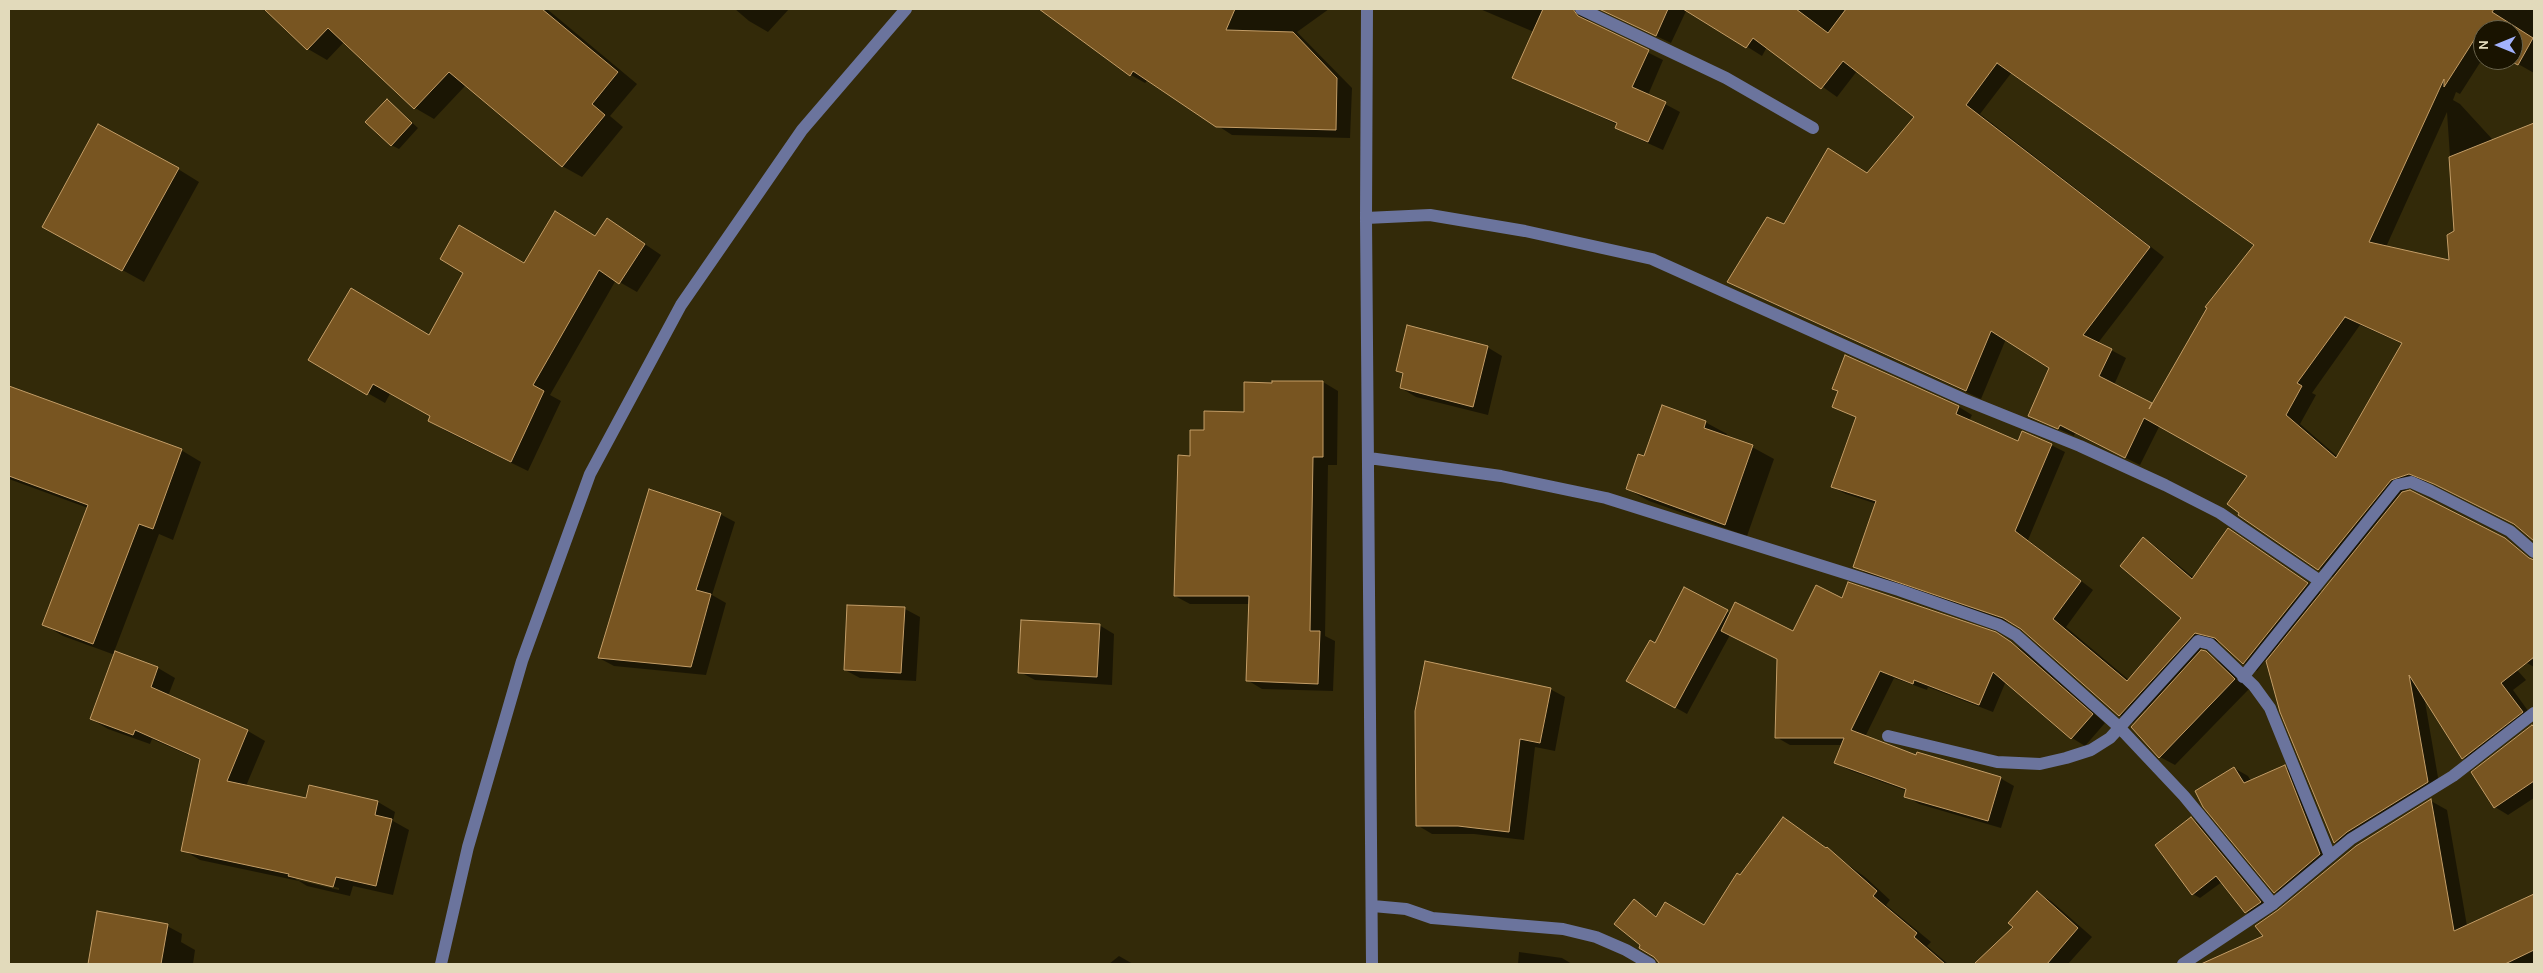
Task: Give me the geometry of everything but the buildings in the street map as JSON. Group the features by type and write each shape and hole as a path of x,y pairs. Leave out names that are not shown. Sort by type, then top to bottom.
{"street":[{"path":"441,964 468,847 522,661 590,474 681,305 802,130 906,9"},
{"path":"1367,9 1366,218 1372,964"},
{"path":"1581,9 1726,78 1813,128"},
{"path":"1366,218 1430,215 1525,231 1652,260 1963,400 2080,446 2165,484 2220,513 2320,581"},
{"path":"1369,458 1501,476 1606,498 1899,590 1999,625 2016,635 2119,727 2184,796 2273,904"},
{"path":"2243,677 2397,484 2411,482 2510,531 2534,552"},
{"path":"1888,736 1997,762 2040,764 2091,750 2110,738 2198,641 2210,644 2254,686 2270,708 2330,856"},
{"path":"2184,964 2273,904 2351,839 2453,776 2534,712"},
{"path":"1373,906 1406,909 1432,918 1563,929 1596,937 1626,950 1650,964"}]}
